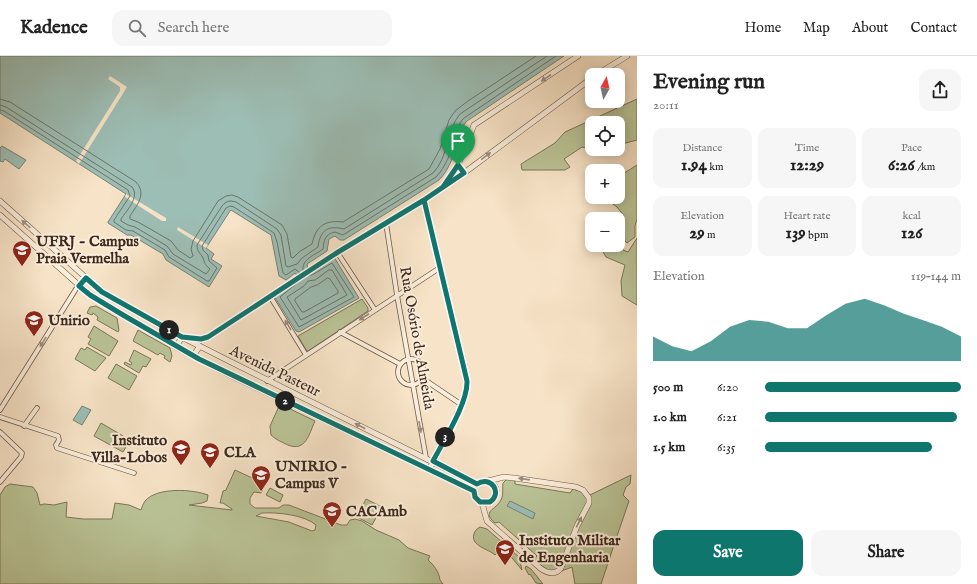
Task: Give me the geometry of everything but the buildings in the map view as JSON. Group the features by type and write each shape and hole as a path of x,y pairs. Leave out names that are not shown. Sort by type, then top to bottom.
{"street":[{"path":"443,187 458,165 474,125 578,56"},
{"path":"607,68 627,56"},
{"path":"176,347 182,337 201,339 208,337 336,253 424,200 464,173 585,83"},
{"path":"458,165 464,173"},
{"path":"424,200 467,381 466,393 462,405 429,470"},
{"name":"Avenida Pasteur","path":"0,201 102,292 182,337 267,381 433,461 477,484"},
{"name":"Avenida Pasteur","path":"0,215 79,286 94,297 176,347 474,491"},
{"name":"Rua Osório de Almeida","path":"386,223 396,295 426,458"},
{"path":"336,253 375,310"},
{"path":"267,381 396,295 441,268"},
{"path":"0,410 79,286 86,278"},
{"path":"272,294 306,355"},
{"path":"340,332 400,364"},
{"path":"194,356 200,346"},
{"path":"408,359 416,360 422,364 424,371 422,378 418,383 412,385 404,383 398,377 398,368 400,364 408,359"},
{"path":"422,378 462,405"},
{"path":"24,426 37,408"},
{"path":"0,417 58,436 59,440 56,447 134,473"},
{"path":"0,432 22,453 21,457 0,482"},
{"path":"375,444 379,435"},
{"path":"504,477 514,478 576,487 586,493 590,503 577,526 561,568 556,572 550,573 540,568 487,521 482,503 476,499 474,491 477,484 482,481 488,481 504,477"},
{"path":"482,503 490,502 495,497 496,489 488,481"}],"green space":[{"path":"637,99 637,140 625,143 625,116 600,116 617,108 625,108 625,104"},
{"path":"585,123 585,148 582,147 564,159 570,167 565,170 522,170 521,164 555,143 565,132"},
{"path":"637,165 637,219 635,226 635,237 627,243 625,241 625,212 621,212 613,204 625,204 625,173"},
{"path":"637,238 637,305 622,296 621,281 625,265 606,257 603,252 628,252"},
{"path":"362,299 368,308 368,311 308,351 306,350 298,336"},
{"path":"96,306 117,318 118,332 97,320 98,317 93,313 92,315 87,313 90,307"},
{"path":"94,326 118,341 109,356 88,344 91,339 88,337"},
{"path":"138,330 170,348 172,356 170,362 160,353 158,355 133,341"},
{"path":"87,347 106,358 95,371 75,359 81,348 85,350"},
{"path":"134,350 151,359 146,367 143,366 139,373 124,364 125,362 131,365 132,363 129,361"},
{"path":"116,364 137,376 129,390 108,378"},
{"path":"280,404 315,421 309,436 303,444 294,447 277,440 271,435 270,426"},
{"path":"101,423 130,440 123,452 94,436"},
{"path":"235,470 265,484 261,493 254,492 250,498 250,504 255,508 279,508 283,505 289,505 341,525 347,525 350,520 355,519 362,521 376,530 399,540 408,548 430,556 428,560 436,569 443,584 0,584 0,495 5,487 10,484 33,487 37,493 40,505 54,505 67,502 66,517 83,519 112,519 115,503 129,505 141,510 143,504 150,496 175,490 193,491 208,495 207,501 189,505 232,510 223,503 220,503 223,491 226,490","holes":["262,513 290,515 305,519 316,525 315,530 312,531 289,522 256,516"]},
{"path":"631,475 630,484 626,487 623,495 629,501 615,542 618,544 614,545 601,584 575,584 572,567 551,575 534,559 537,556 499,522 495,523 489,516 489,513 501,500 503,483 507,479 515,481 515,484 570,493 573,489 583,492 586,490 590,495"},
{"path":"270,488 283,495 280,502 266,495"},
{"path":"366,499 382,507 372,525 357,517"},
{"path":"480,527 487,529 519,557 522,570 503,547 495,555 475,542 474,534"},
{"path":"526,566 531,569 543,584 536,583 530,574 529,575 525,568"}],"water":[{"path":"0,56 564,56 467,121 462,129 449,166 439,180 344,240 340,240 335,236 329,239 327,251 307,264 308,271 334,257 359,298 299,332 296,331 274,296 299,278 295,273 286,280 279,276 271,235 231,210 206,248 214,254 211,259 222,266 209,287 166,260 163,254 108,223 126,194 0,113"},
{"path":"2,146 26,160 19,169 5,159 3,162 0,161 0,148"},
{"path":"82,406 91,410 82,425 73,420"},
{"path":"510,501 535,513 533,519 507,506"}],"pier":[{"path":"110,76 127,87 79,164 76,161 120,91 120,87 108,79"},
{"path":"126,194 166,218 166,221 162,221 125,197"},
{"path":"178,227 208,245 206,248 177,230"}],"place":[{"name":"UFRJ - Campus Praia Vermelha","path":"22,267"},
{"name":"Unirio","path":"34,337"},
{"name":"Instituto Villa-Lobos","path":"181,466"},
{"name":"CLA","path":"210,469"},
{"name":"UNIRIO - Campus V","path":"261,492"},
{"name":"CACAmb","path":"332,528"},
{"name":"Instituto Militar de Engenharia","path":"505,566"}],"route":[{"path":"458,165 464,173 424,200 467,381 466,393 462,405 433,461 477,484 482,481 492,483 496,489 496,493 493,500 490,502 482,503 476,499 474,491 236,378 176,347 90,295 79,286 86,278 102,292 182,337 201,339 208,337 273,293 443,187 458,165"}]}
